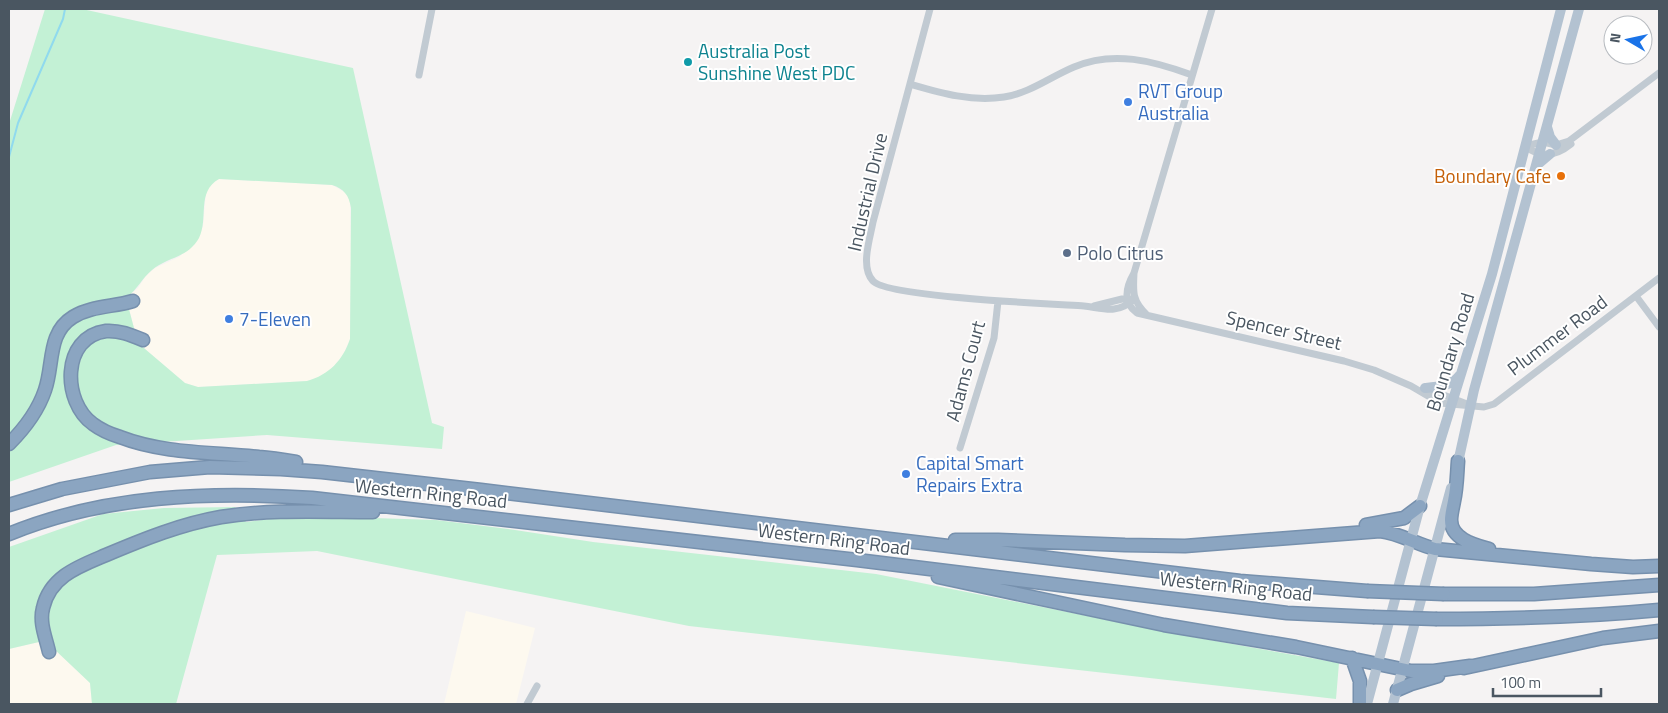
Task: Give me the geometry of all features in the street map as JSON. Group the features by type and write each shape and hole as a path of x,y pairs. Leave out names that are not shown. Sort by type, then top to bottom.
{"highway":[{"path":"9,444 29,421 38,407 50,372 53,346 63,325 82,312 133,301"},
{"path":"143,340 116,331 105,331 83,343 76,352 70,376 71,390 76,404 91,424 104,431 130,441 165,450 260,457 482,490"},
{"path":"1458,461 1451,518 1454,532 1477,545 1509,555"},
{"name":"Western Ring Road","path":"9,505 62,488 150,472 210,467 246,467 322,472 482,490 1240,581 1367,591 1444,594 1534,594 1659,585"},
{"name":"Western Ring Road","path":"9,534 24,528 87,511 155,498 232,494 275,496 442,513 858,560 1286,612 1437,619 1535,619 1614,615 1659,610"},
{"path":"1280,538 1397,519 1412,514 1420,506"},
{"path":"49,652 42,627 43,607 47,596 59,579 79,565 155,536 207,520 261,513 442,513"},
{"path":"907,541 998,540 1159,546 1199,545 1380,531 1394,533 1435,549 1598,564 1659,566"},
{"path":"858,560 1164,625 1427,672 1470,666 1603,638 1659,631"},
{"path":"1352,658 1360,681 1360,704"},
{"path":"1397,690 1470,666"}],"main road":[{"name":"Boundary Road","path":"1367,704 1420,506 1492,274 1561,9"},
{"name":"Boundary Road","path":"1393,704 1458,461 1470,405 1579,9"},
{"path":"1538,160 1553,149 1547,126"},
{"path":"1425,388 1447,384 1457,379 1462,373"}],"street":[{"path":"419,75 432,9"},
{"name":"Industrial Drive","path":"930,9 873,222 867,268 871,280 878,286 895,291 1112,310 1124,307 1130,300"},
{"path":"1130,300 1133,290 1134,273 1212,9"},
{"path":"910,84 966,99 1004,97 1034,88 1074,67 1109,58 1140,60 1192,75"},
{"path":"1525,146 1543,142 1553,149 1568,146 1659,73"},
{"path":"1525,146 1533,152 1538,160"},
{"name":"Plummer Road","path":"1453,401 1484,407 1494,404 1659,278"},
{"path":"1636,296 1659,327"},
{"name":"Spencer Street","path":"1130,300 1147,316 1344,360 1374,370 1411,386 1440,403 1453,401"},
{"name":"Adams Court","path":"960,448 994,338 998,301"},
{"name":"Spencer Street","path":"1411,386 1425,388 1453,401"},
{"path":"527,704 537,686"}],"shaded area":[{"path":"219,179 332,185 346,193 350,199 350,339 343,355 323,376 307,381 198,387 185,383 138,343 126,298 138,288 146,276 155,268 179,257 195,243 203,226 206,192 213,182"},
{"path":"466,611 535,628 516,704 444,704"},
{"path":"39,642 53,648 90,683 92,704 9,704 9,649"}],"green space":[{"path":"45,9 82,9 353,68 432,423 444,427 442,449 267,435 116,445 9,482 9,124","holes":["219,179 332,185 340,188 345,193 351,208 350,339 339,360 328,371 307,381 198,387 185,383 138,343 126,298 152,270 189,250 194,245 202,230 205,198 212,184"]},
{"path":"235,507 246,522 278,518 342,517 436,520 593,542 876,574 1193,637 1339,663 1336,699 689,626 317,551 217,555 176,704 92,704 90,683 53,648 39,642 9,649 9,547 103,514 164,508"}],"waterway":[{"path":"9,157 18,123 63,19 65,9"}],"place":[{"name":"Australia Post Sunshine West PDC","path":"688,62"},
{"name":"RVT Group Australia","path":"1128,102"},
{"name":"Boundary Cafe","path":"1561,176"},
{"name":"Polo Citrus","path":"1067,253"},
{"name":"7-Eleven","path":"229,319"},
{"name":"Capital Smart Repairs Extra","path":"906,474"}]}
